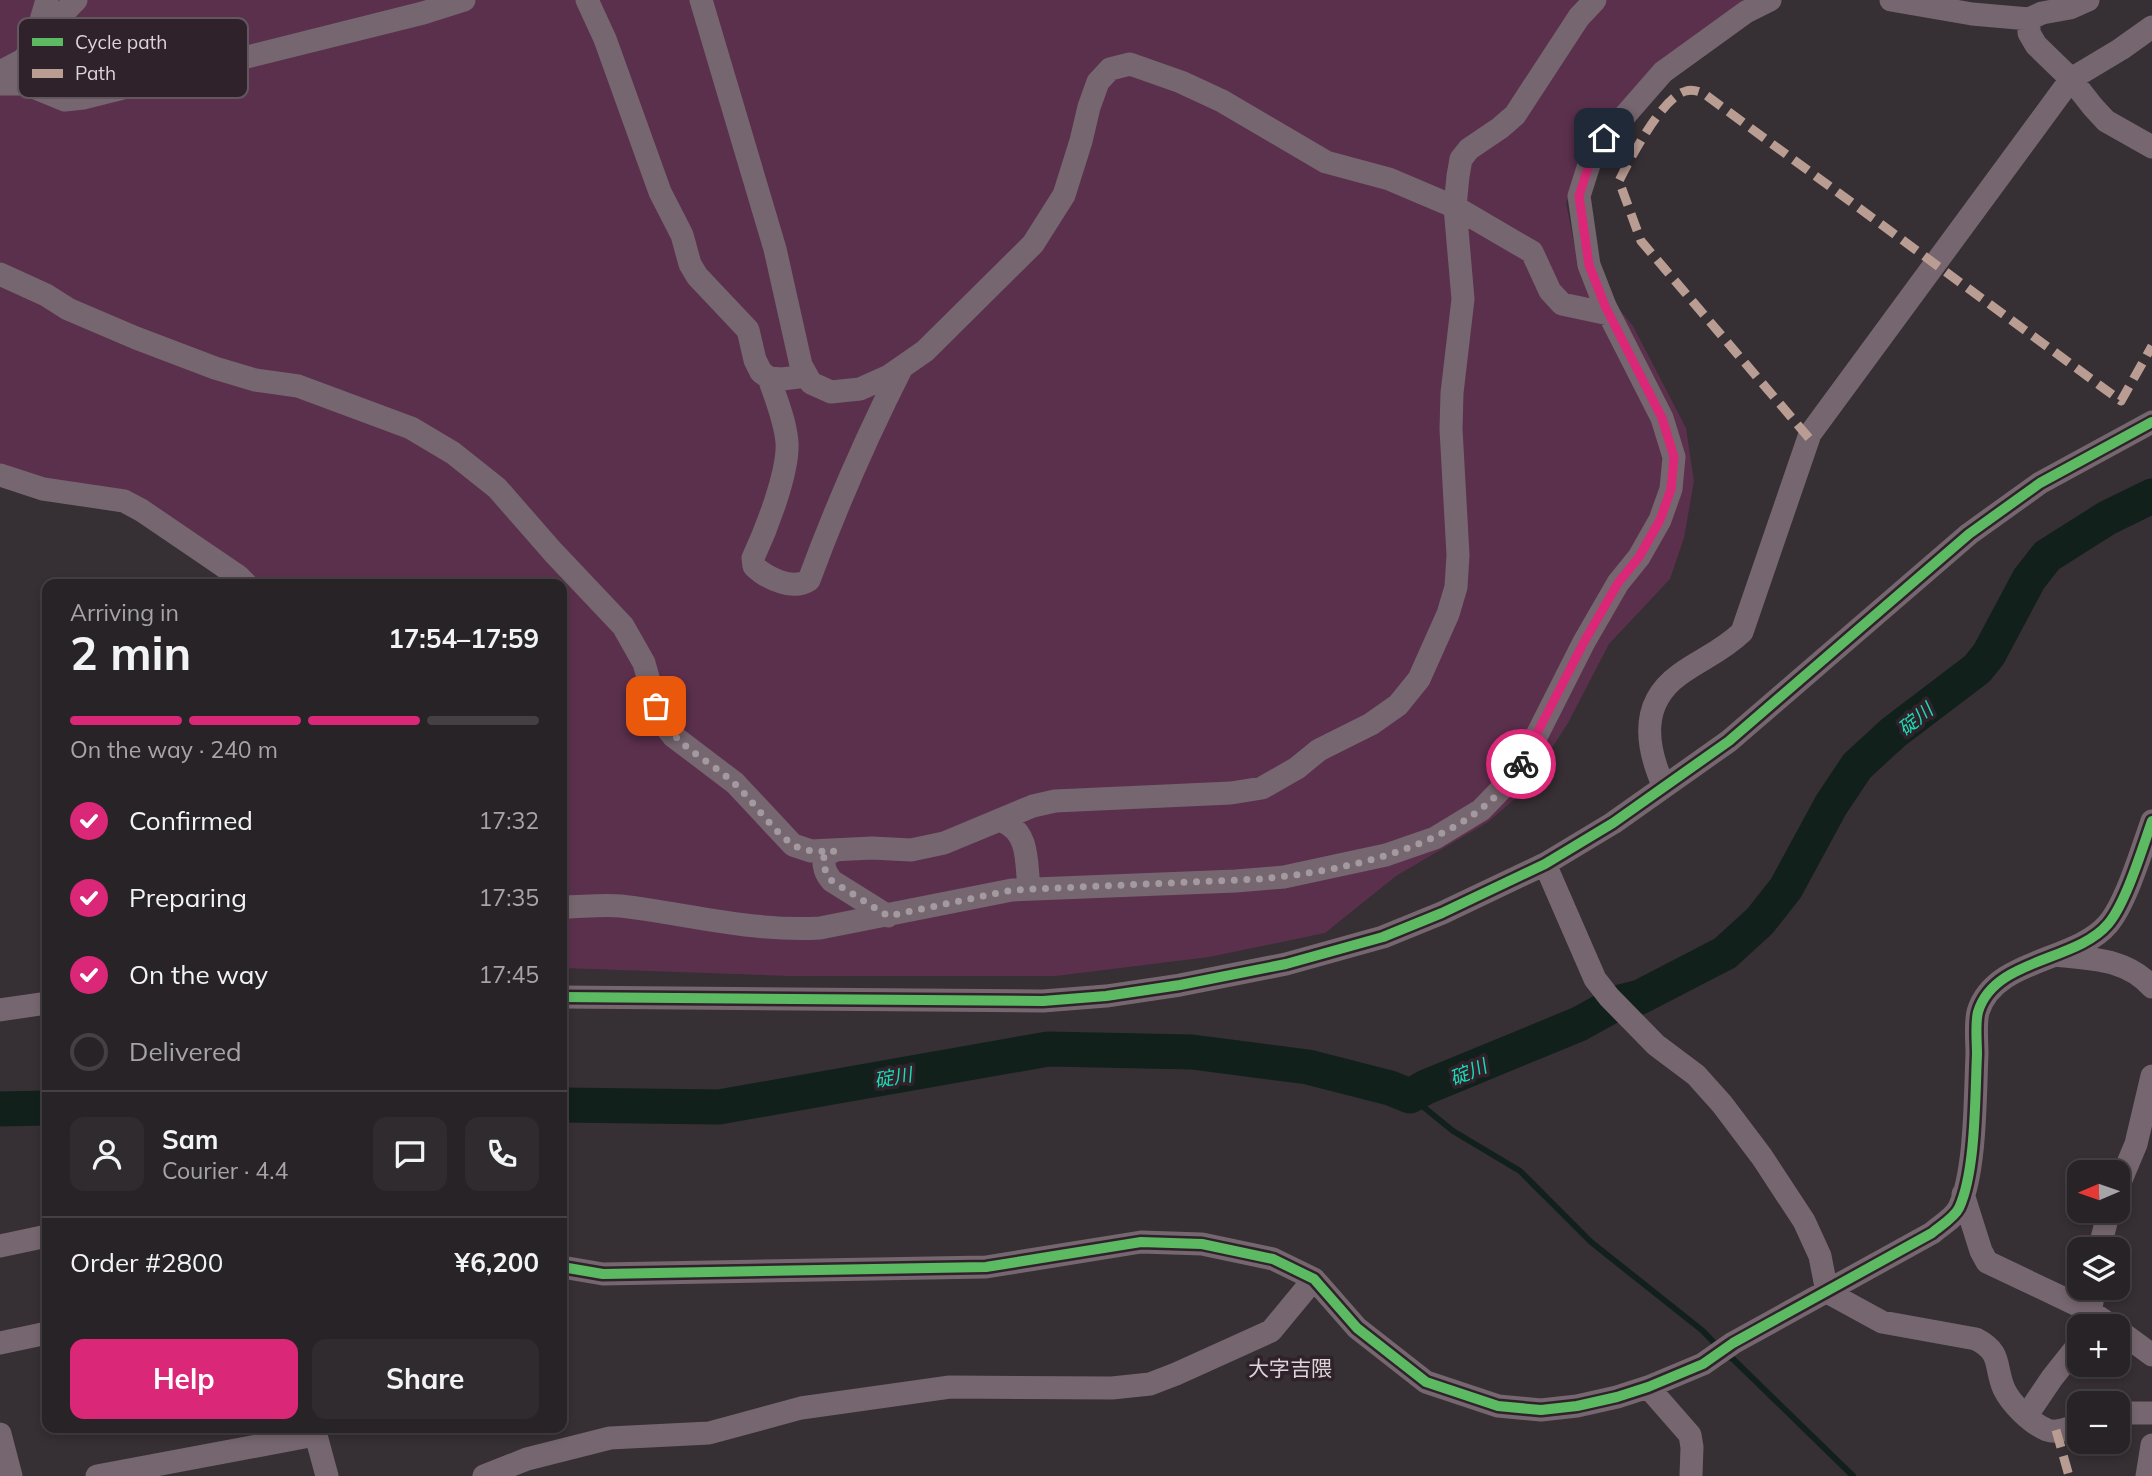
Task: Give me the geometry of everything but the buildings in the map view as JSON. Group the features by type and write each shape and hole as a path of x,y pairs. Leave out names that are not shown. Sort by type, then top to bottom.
{"street":[{"path":"41,18 47,0"},
{"path":"59,18 76,0"},
{"path":"248,57 423,13 464,0"},
{"path":"587,0 638,127 660,192 682,235 690,264 702,283 748,330 755,360 761,372 769,378 807,376"},
{"path":"701,0 775,249 801,365 811,383 831,392 860,388 889,376 925,351 1033,244 1064,195 1081,141 1088,107 1098,82 1110,69 1130,64 1181,82 1222,101 1326,162 1389,179 1455,207 1532,252 1550,291 1562,304 1609,314"},
{"path":"0,274 46,295 68,309 136,338 255,380 298,386 411,428 453,453 497,488 623,626 644,663 656,706 663,723 673,736 735,783 793,845 811,851 872,848 911,850 944,843 1033,806 1055,801 1231,793 1262,788 1297,768 1319,750 1371,724 1398,705 1419,679 1448,614 1456,587 1458,555 1451,429 1452,393 1463,299 1455,207 1461,159 1469,149 1515,115 1579,17 1595,0"},
{"path":"567,907 618,905 745,926 790,930 820,928 1012,890 1284,877 1387,855 1435,838 1481,810 1512,778 1538,735 1584,642 1618,583 1639,557 1660,520 1671,489 1674,457 1662,418 1609,314 1589,265 1579,196 1593,152 1663,72 1745,12 1770,0"},
{"path":"1891,0 1995,8 2029,19 2042,12 2070,8 2088,0"},
{"path":"2029,19 2029,33 2036,45 2071,79 2106,121 2152,147"},
{"path":"1664,787 1653,763 1649,738 1652,711 1659,695 1679,675 1726,648 1742,632 1810,434 2071,79 2122,49 2152,27"},
{"path":"1,78 18,64"},
{"path":"60,98 83,98"},
{"path":"769,378 787,441 786,463 753,558 754,566 762,574 794,585 802,585 809,580 869,433 902,367"},
{"path":"567,997 1043,1001 1106,996 1180,985 1286,964 1383,937 1442,913 1545,864 1613,823 1729,741 1969,534 2040,483 2152,422"},
{"path":"0,475 44,489 124,501 240,579"},
{"path":"1002,821 1012,825 1020,834 1029,889"},
{"path":"567,1267 603,1274 986,1267 1141,1242 1202,1244 1273,1259 1314,1279 1357,1328 1426,1382 1498,1406 1541,1410 1616,1397 1703,1364 1733,1343 1932,1233 1958,1210 1975,1121 1978,1013 1987,992 2013,974 2084,942 2108,925 2126,891 2152,821"},
{"path":"834,851 824,855 826,874 832,881 888,916"},
{"path":"1545,864 1595,979 1656,1045 1696,1075 1762,1157 1804,1221 1820,1256 1826,1292"},
{"path":"2053,955 2111,961 2129,968 2152,987"},
{"path":"0,1010 42,1004"},
{"path":"2130,1170 2143,1152 2152,1076"},
{"path":"1963,1194 1987,1262 2079,1314"},
{"path":"0,1246 42,1237"},
{"path":"484,1476 527,1459 610,1438 709,1433 801,1408 950,1387 1112,1388 1150,1384 1271,1331 1314,1279"},
{"path":"1826,1292 1882,1322 1976,1339 1989,1346 1996,1356 2004,1388 2015,1404 2049,1430 2067,1430"},
{"path":"0,1343 42,1334"},
{"path":"2130,1339 2152,1355"},
{"path":"2027,1415 2067,1359"},
{"path":"1648,1387 1690,1435 1691,1476"},
{"path":"2130,1413 2152,1413"},
{"path":"97,1476 309,1433"},
{"path":"314,1433 327,1476"},
{"path":"0,1434 11,1476"},
{"path":"2147,1476 2152,1445"}],"shaded area":[{"path":"0,0 1753,0 1589,145 1566,203 1577,258 1633,326 1686,428 1694,481 1684,538 1670,579 1609,644 1568,723 1525,790 1488,822 1396,876 1325,933 1209,957 1056,976 789,976 567,968 567,579 221,579 188,553 115,508 0,486"}],"waterway":[{"name":"碇川","path":"567,1105 719,1107 1048,1049 1192,1052 1308,1067 1390,1088 1410,1096 1579,1024 1617,1003 1640,997 1725,953 1760,921 1786,888 1831,805 1857,766 1894,732 1977,669 1989,654 2029,579 2047,556 2107,518 2152,496"},
{"path":"1410,1096 1453,1131 1520,1171 1591,1242 1703,1331 1718,1347"},
{"name":"碇川","path":"0,1109 42,1108"},
{"path":"1725,1355 1733,1359 1853,1476"}],"marked path":[{"path":"1809,438 1641,241 1619,181 1657,116 1667,104 1686,91 1703,93 2121,401 2152,346"},
{"path":"2056,1430 2069,1476"}],"cycle path":[{"path":"567,997 1043,1001 1106,996 1180,985 1286,964 1383,937 1442,913 1545,864 1613,823 1729,741 1969,534 2040,483 2152,422"},
{"path":"567,1268 603,1274 986,1267 1141,1242 1202,1244 1273,1259 1314,1279 1357,1328 1426,1382 1498,1406 1541,1410 1577,1406 1617,1397 1703,1364 1733,1343 1932,1233 1954,1215 1965,1192 1972,1154 1977,1022 1978,1012 1987,994 2018,970 2076,946 2108,924 2127,890 2152,821"}],"way so far":[{"path":"656,706 663,723 673,736 735,783 793,845 811,851 834,851 824,855 826,874 843,890 872,904 888,916 1012,890 1284,877 1387,855 1435,838 1481,810 1512,778 1521,764"}],"district":[{"name":"大字吉隈","path":"1290,1368"}],"route":[{"path":"1521,764 1584,642 1618,583 1639,557 1660,520 1671,489 1674,457 1662,418 1605,306 1589,265 1579,196 1593,152 1604,138"}]}
